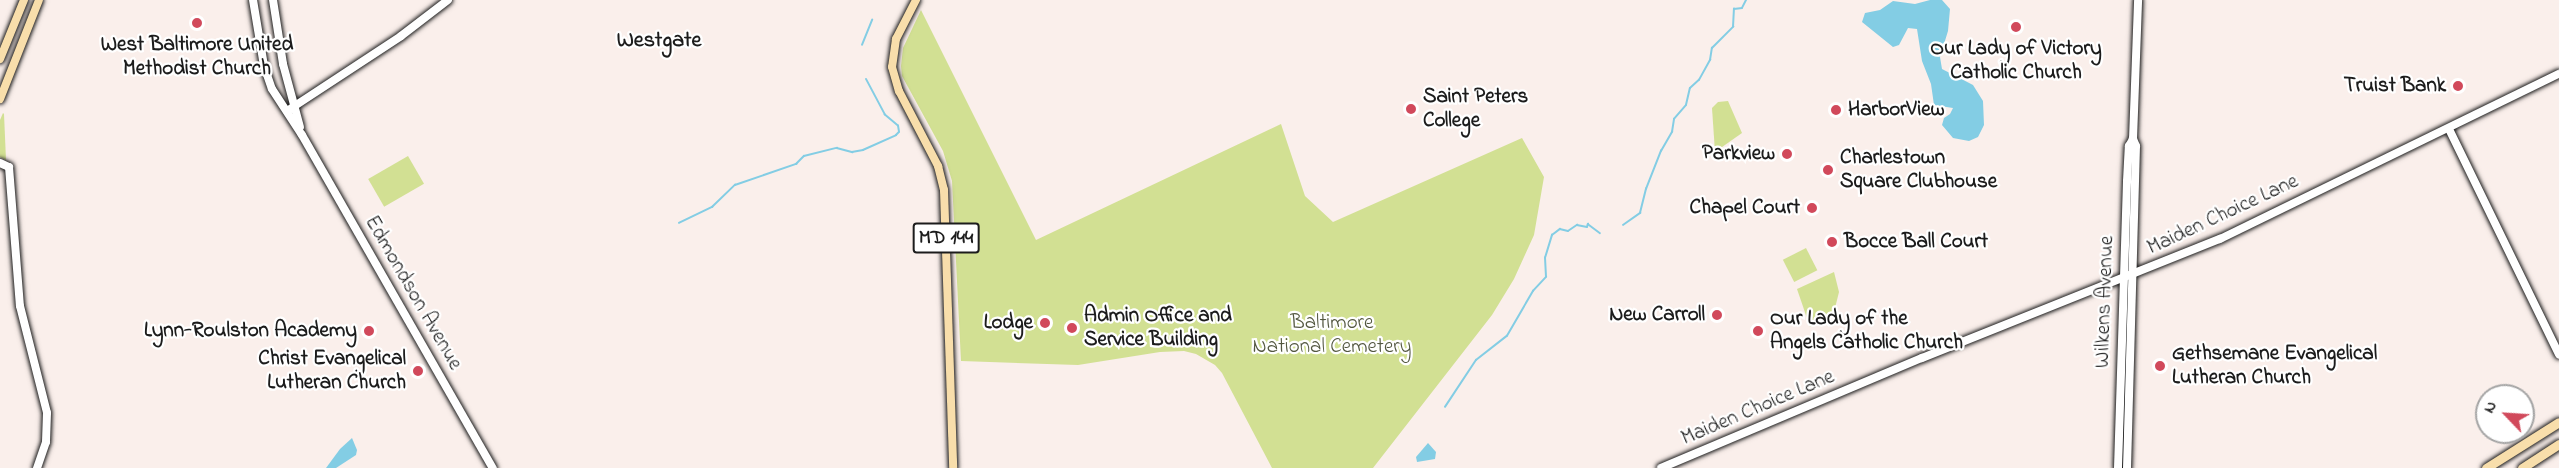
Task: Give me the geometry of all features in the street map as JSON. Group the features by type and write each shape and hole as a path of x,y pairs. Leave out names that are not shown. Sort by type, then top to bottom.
{"highway":[{"path":"2486,468 2559,422"},
{"path":"2522,468 2559,444"}],"main road":[{"path":"0,59 24,0"},
{"path":"0,99 39,0"},
{"name":"Edmondson Avenue","path":"253,0 266,75 290,110 302,135 493,468"},
{"name":"Edmondson Avenue","path":"273,0 290,110"},
{"path":"290,110 418,25 448,0"},
{"name":"MD 144","path":"916,0 896,39 892,67 899,91 938,166 944,190 953,468"},
{"name":"Wilkens Avenue","path":"2118,468 2128,277 2129,146 2133,139 2138,0"},
{"name":"Maiden Choice Lane","path":"1661,468 1922,358 2220,239 2559,74"},
{"path":"2449,129 2559,355"},
{"path":"0,163 9,167 20,306 47,412 46,442 37,468"},
{"name":"Wilkens Avenue","path":"2127,468 2128,277"}],"green space":[{"name":"Baltimore National Cemetery","path":"921,10 1036,240 1281,124 1305,196 1333,222 1522,138 1544,177 1534,235 1514,279 1492,315 1373,468 1272,468 1222,373 1215,365 1196,354 1184,351 1160,352 1078,365 961,361 952,181 943,151 902,76 903,48"},
{"path":"1728,101 1742,133 1715,152 1712,108 1718,102"},
{"path":"3,113 6,160 0,157 0,120"},
{"path":"408,156 424,184 384,207 368,179"},
{"path":"1806,248 1817,270 1794,282 1783,260"},
{"path":"1834,272 1839,292 1835,308 1831,316 1810,327 1797,289"}],"water":[{"path":"1942,0 1950,9 1948,31 1940,57 1942,69 1973,85 1983,101 1984,125 1978,137 1969,141 1953,138 1942,125 1944,118 1953,108 1934,105 1931,84 1922,61 1917,29 1908,28 1899,45 1893,47 1862,22 1865,13 1880,10 1893,1 1915,4"},
{"path":"352,438 357,450 356,455 336,468 326,468 340,449"},
{"path":"1428,443 1436,452 1435,459 1417,462 1416,457"}],"waterway":[{"path":"1623,225 1640,213 1646,189 1661,151 1672,132 1674,119 1686,105 1690,88 1699,80 1710,60 1712,48 1733,27 1734,9 1742,8 1746,0"},
{"path":"862,45 872,20"},
{"path":"679,223 712,207 735,185 796,164 804,156 837,148 852,152 863,150 896,135 899,132 898,126 885,115 866,80"},
{"path":"1445,407 1476,360 1507,336 1533,291 1546,277 1545,258 1552,235 1560,229 1568,231 1577,225 1587,227 1588,224 1600,233"}],"place":[{"name":"West Baltimore United Methodist Church","path":"197,23"},
{"name":"Our Lady of Victory Catholic Church","path":"2016,27"},
{"name":"Truist Bank","path":"2458,86"},
{"name":"Saint Peters College","path":"1411,109"},
{"name":"HarborView","path":"1836,110"},
{"name":"Parkview","path":"1787,154"},
{"name":"Charlestown Square Clubhouse","path":"1828,170"},
{"name":"Chapel Court","path":"1812,208"},
{"name":"Bocce Ball Court","path":"1832,242"},
{"name":"New Carroll","path":"1717,315"},
{"name":"Lodge","path":"1045,323"},
{"name":"Admin Office and Service Building","path":"1072,328"},
{"name":"Lynn-Roulston Academy","path":"369,331"},
{"name":"Our Lady of the Angels Catholic Church","path":"1758,331"},
{"name":"Gethsemane Evangelical Lutheran Church","path":"2160,366"},
{"name":"Christ Evangelical Lutheran Church","path":"418,371"}],"district":[{"name":"Westgate","path":"659,42"}]}
